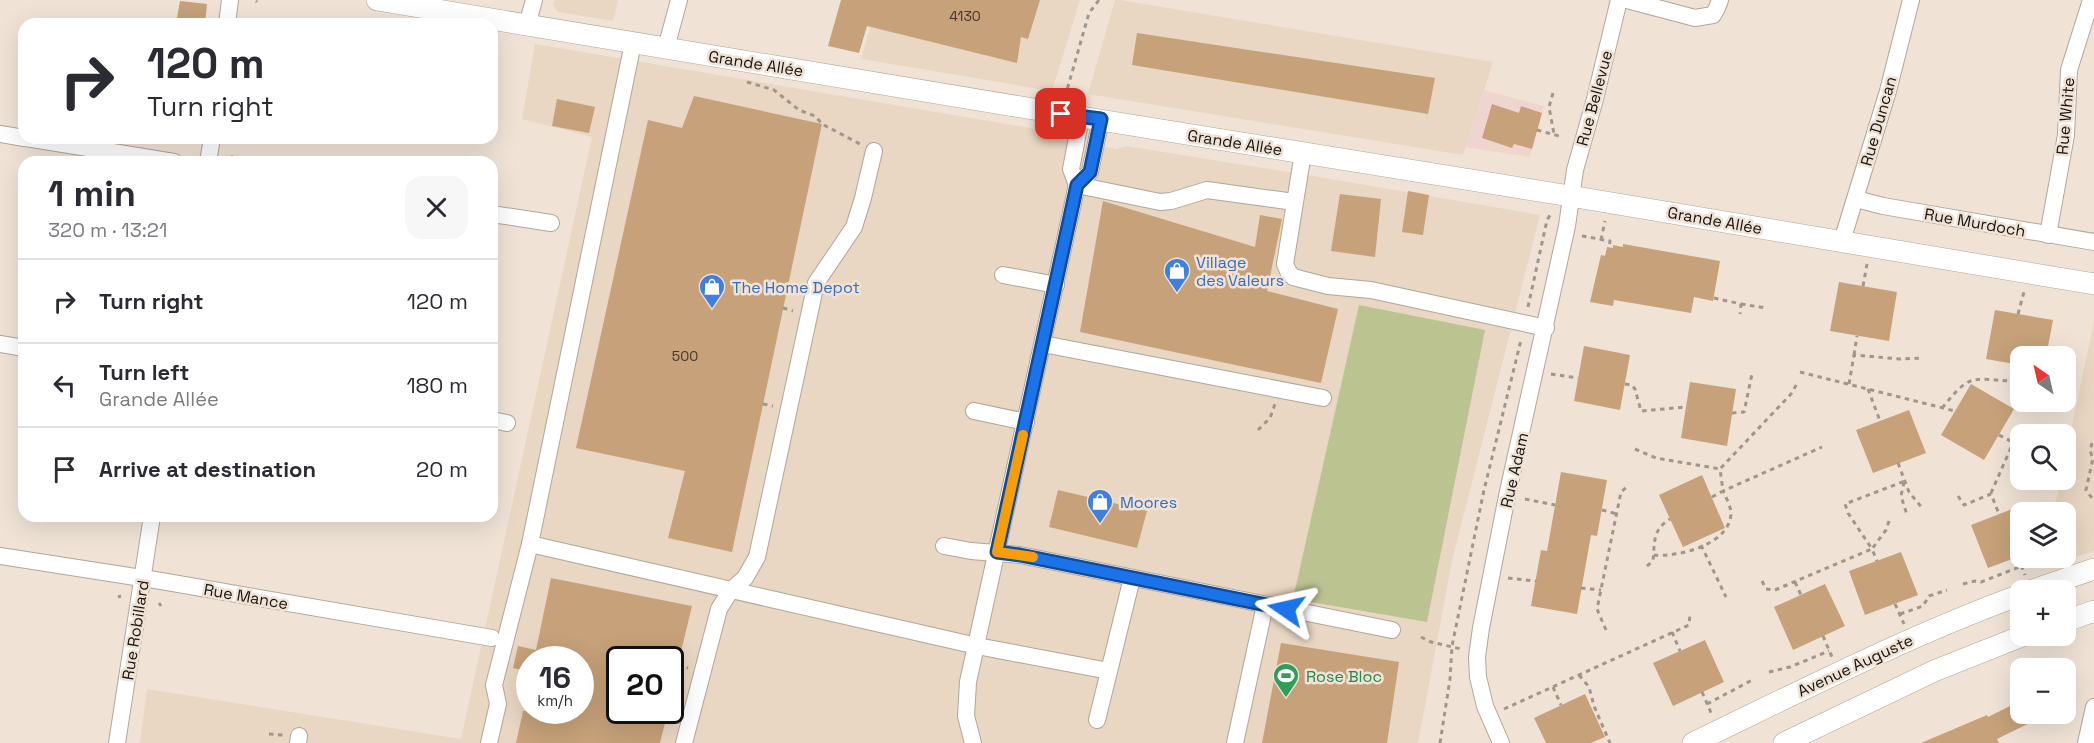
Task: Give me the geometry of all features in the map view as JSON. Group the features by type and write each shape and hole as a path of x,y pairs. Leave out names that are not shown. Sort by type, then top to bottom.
{"main road":[{"name":"Grande Allée","path":"377,0 484,18"},
{"name":"Grande Allée","path":"498,20 1570,195 2094,284"},
{"name":"Avenue Auguste","path":"2052,580 2094,569"},
{"name":"Avenue Auguste","path":"1693,743 1882,652 2010,594"},
{"path":"2076,617 2094,611"},
{"path":"1794,741 1934,671 2010,641"}],"street":[{"path":"227,18 230,0"},
{"path":"526,25 534,0"},
{"path":"666,48 679,0"},
{"name":"Rue Bellevue","path":"1570,195 1619,0"},
{"path":"1627,0 1695,18 1713,15 1720,0"},
{"name":"Rue Duncan","path":"1842,241 1888,91 1911,0"},
{"name":"Rue White","path":"2048,235 2066,135 2069,70 2091,0"},
{"path":"489,743 498,704 494,685 530,544 633,43"},
{"path":"974,743 968,725 966,706 968,682 1077,185 1090,172 1091,118"},
{"path":"0,134 18,137"},
{"path":"62,144 137,156"},
{"path":"684,743 719,609 731,590 745,578 757,557 816,283 854,227 874,151"},
{"path":"1303,153 1285,264 1293,277 1328,286 1371,290 1546,328"},
{"path":"1077,185 1165,203 1207,190 1294,202"},
{"name":"Rue Adam","path":"1502,743 1482,696 1477,657 1508,496 1567,226 1570,195"},
{"name":"Rue Murdoch","path":"1856,199 1883,206 2094,242"},
{"path":"498,214 550,223"},
{"path":"1003,275 1056,285"},
{"path":"0,344 18,347"},
{"path":"1043,344 1323,398"},
{"path":"974,411 1026,422"},
{"name":"Rue Robillard","path":"117,743 151,522"},
{"path":"530,544 977,646 1109,671"},
{"path":"944,546 1020,555 1392,630"},
{"name":"Rue Mance","path":"0,556 492,638"},
{"path":"1097,720 1131,578"},
{"path":"1235,743 1265,605"},
{"path":"2086,743 2094,707"}],"path":[{"path":"1065,97 1089,13 1100,0"},
{"path":"740,78 774,90 799,111 815,116 822,124 874,151"},
{"path":"1553,93 1549,107 1554,134"},
{"path":"1537,130 1563,137"},
{"path":"1528,310 1549,214"},
{"path":"1601,240 1605,219"},
{"path":"1582,236 1610,241 1609,248"},
{"path":"1863,286 1867,264"},
{"path":"2019,314 2024,292"},
{"path":"1714,298 1766,308"},
{"path":"1740,314 1741,304"},
{"name":"Rue Adam","path":"1440,743 1449,687 1452,646 1484,490 1522,335"},
{"path":"1849,384 1857,336"},
{"path":"1854,355 1900,359 1923,358"},
{"path":"1800,372 1955,411"},
{"path":"1551,374 1578,378"},
{"path":"1732,413 1744,412 1752,374"},
{"path":"1942,408 1960,386 1969,380 2010,381"},
{"path":"1720,469 1791,394 1798,382"},
{"path":"1624,384 1632,385 1635,389 1641,411 1686,407"},
{"path":"1868,389 1880,421"},
{"path":"1999,435 2010,441"},
{"path":"2092,443 2090,451 2092,458 2086,490 2094,501"},
{"path":"1712,497 1822,447"},
{"path":"1635,449 1656,458 1720,469"},
{"path":"1958,496 1964,505 1990,494 2010,450"},
{"path":"1898,464 1909,492 1923,509"},
{"path":"1654,555 1675,556 1722,536 1727,529 1731,513 1723,491 1720,469"},
{"path":"1905,481 1901,496 1907,514"},
{"path":"1876,561 1872,549 1848,513 1845,504 1905,481"},
{"path":"1606,630 1597,609 1621,492 1629,485"},
{"path":"1990,494 1999,514"},
{"path":"1525,499 1556,505"},
{"path":"1602,510 1617,513"},
{"path":"1647,566 1653,561 1658,529 1670,519"},
{"path":"1762,581 1766,589 1775,590 1872,549 1886,530 1889,521"},
{"path":"1701,545 1726,597"},
{"path":"1963,584 1981,582 2017,568"},
{"path":"1508,578 1536,581"},
{"path":"1795,582 1801,595"},
{"path":"1581,588 1601,590"},
{"path":"1900,614 1923,606 1929,596 1947,590"},
{"path":"1895,604 1904,624"},
{"path":"1504,709 1689,625 1690,614"},
{"path":"1672,632 1680,651"},
{"path":"1823,636 1832,658"},
{"path":"1421,637 1431,642 1463,649"},
{"path":"1769,672 1790,667 1829,651"},
{"path":"1579,675 1589,687 1594,706 1610,743"},
{"path":"1707,704 1754,679"},
{"path":"1552,687 1561,705"},
{"path":"1702,692 1712,717"}],"shaded area":[{"path":"555,0 618,0 613,21 558,12 553,5"},
{"path":"878,0 1080,0 1052,91 861,59"},
{"path":"1115,0 1493,62 1463,155 1088,94"},
{"path":"535,44 1048,131 1059,139 1116,149 1126,146 1540,215 1452,561 1418,743 140,743 147,689 461,739 592,137 522,119"},
{"path":"1483,90 1544,106 1530,157 1465,147"},
{"path":"2094,321 2094,551 2076,557 2076,502 2056,502 2058,490 2076,490 2076,424 2072,424"}],"green space":[{"path":"1359,305 1485,330 1427,622 1293,599"}],"building":[{"path":"841,0 1040,0 1028,39 1021,37 1017,63 867,26 859,53 828,46"},
{"path":"180,1 207,4 206,18 177,18"},
{"path":"1137,33 1435,78 1428,114 1132,65"},
{"path":"694,96 822,124 732,552 668,538 685,471 576,448 648,120 682,128"},
{"path":"557,99 595,107 589,133 552,126"},
{"path":"1492,104 1519,113 1521,106 1542,113 1532,149 1514,144 1512,148 1482,138"},
{"path":"1408,191 1429,195 1423,235 1402,232"},
{"path":"1340,194 1381,199 1375,257 1331,251"},
{"path":"1103,201 1255,247 1260,215 1282,219 1267,291 1338,309 1321,383 1080,332"},
{"path":"1623,244 1720,261 1713,301 1694,297 1691,313 1614,300 1613,306 1590,302 1601,255 1605,256 1607,247 1613,248 1613,245 1623,247"},
{"path":"1839,282 1897,292 1889,341 1830,331"},
{"path":"1995,310 2053,320 2048,346 2010,346 2010,363 1986,359"},
{"path":"1584,346 1630,355 1620,410 1574,401"},
{"path":"1690,382 1736,389 1727,446 1681,438"},
{"path":"1971,384 2010,407 2010,412 2012,412 1984,460 1941,435"},
{"path":"1909,410 1926,453 1873,473 1856,430"},
{"path":"1561,472 1607,480 1597,536 1591,535 1577,614 1531,606 1541,550 1547,551"},
{"path":"1702,475 1725,528 1683,547 1659,495"},
{"path":"1058,490 1147,511 1137,548 1049,527"},
{"path":"2010,510 2010,560 1988,568 1971,525"},
{"path":"1901,552 1918,595 1865,615 1849,571"},
{"path":"551,578 692,606 682,646 606,646 606,724 665,724 660,743 516,743 520,724 594,724 594,646 537,646"},
{"path":"1825,584 1845,626 1793,650 1774,607"},
{"path":"1705,640 1724,682 1673,706 1653,663"},
{"path":"1281,643 1399,662 1387,743 1262,743"},
{"path":"1585,694 1605,737 1591,743 1546,743 1534,718"},
{"path":"2010,706 2010,724 2028,724 1997,739 1999,743 1921,743 1987,715 1988,717"}],"slow traffic":[{"path":"1023,435 997,552 1033,557"}],"place":[{"name":"Village des Valeurs","path":"1177,294"},
{"name":"The Home Depot","path":"712,310"},
{"name":"Moores","path":"1100,525"},
{"name":"Rose Bloc","path":"1286,699"}],"route":[{"path":"1061,114 1101,119 1090,172 1077,185 997,552 1286,609"}]}
